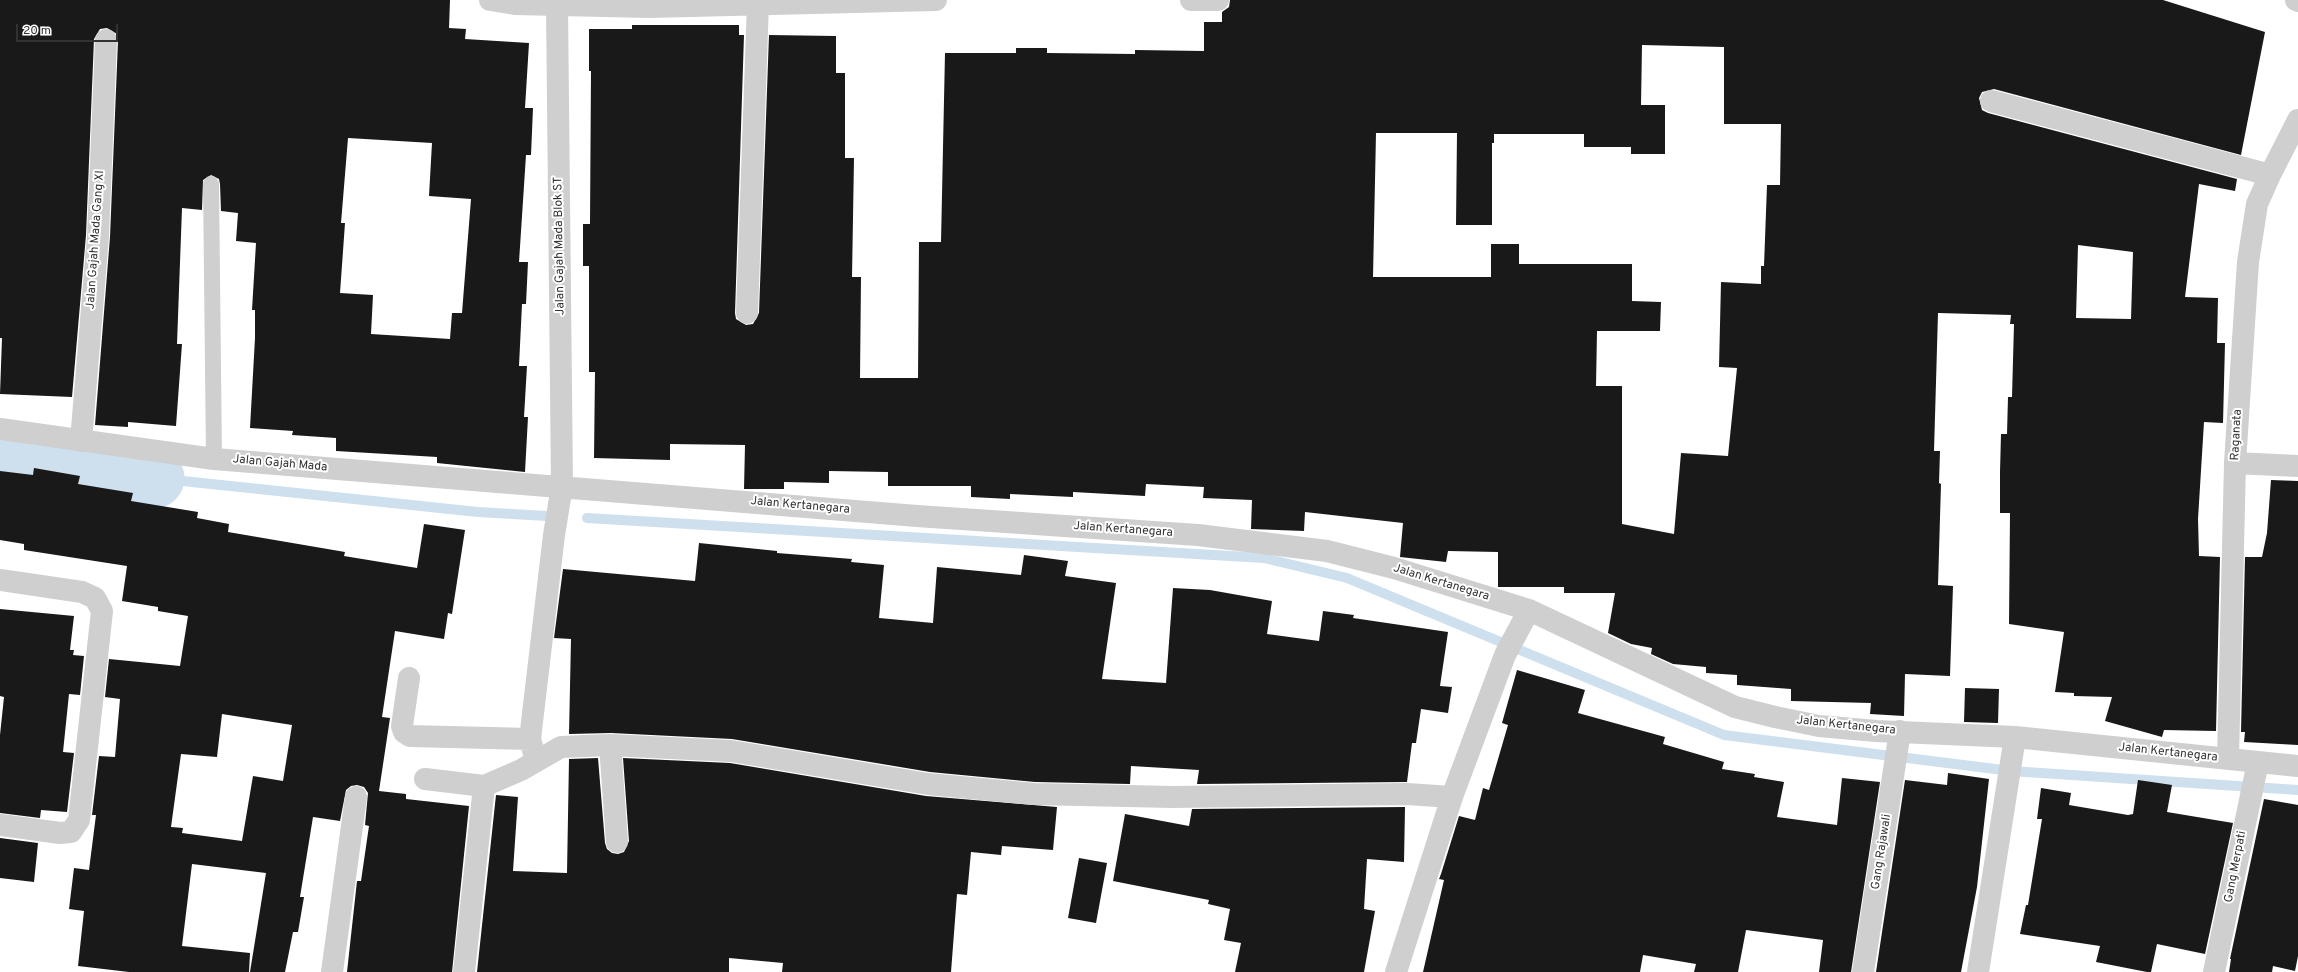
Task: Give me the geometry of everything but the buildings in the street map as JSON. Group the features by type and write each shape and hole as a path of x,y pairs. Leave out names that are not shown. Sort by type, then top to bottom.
{"street":[{"path":"490,0 515,4 557,5 936,0"},
{"path":"1191,0 1218,0"},
{"path":"747,313 758,3"},
{"name":"Jalan Gajah Mada Blok ST","path":"530,739 554,535 562,486 557,5"},
{"name":"Jalan Gajah Mada Gang XI","path":"81,441 98,236 106,40"},
{"path":"1991,101 2270,175"},
{"name":"Raganata","path":"2228,760 2235,463 2248,262 2257,204 2298,120"},
{"name":"Jalan Gajah Mada","path":"0,429 214,459 562,486"},
{"path":"2235,463 2298,466"},
{"name":"Jalan Kertanegara","path":"562,486 910,515 1198,535 1327,550 1394,568 1525,617 1735,707 1819,726 1899,736 2228,760 2257,769 2298,766"},
{"path":"0,580 82,592 95,598 102,611 79,820 71,832 60,833 0,825"},
{"path":"1396,972 1452,797 1506,655 1525,617"},
{"path":"409,678 402,726 404,732 410,736 530,739 536,761"},
{"name":"Gang Rajawali","path":"1863,972 1899,736"},
{"path":"425,779 484,786 536,761 561,746 610,745 731,751 928,784 1034,794 1172,797 1406,794 1452,797"},
{"path":"610,745 617,842"},
{"path":"1978,972 2015,745"},
{"name":"Gang Merpati","path":"2214,972 2257,769"},
{"path":"464,972 484,786"},
{"path":"332,972 356,797"}],"lane":[{"path":"211,184 214,459"}],"waterway":[{"path":"0,453 154,478"},
{"path":"154,478 478,512 547,516"},
{"path":"587,518 1264,558 1347,578 1724,735 2011,771 2298,790"}]}
